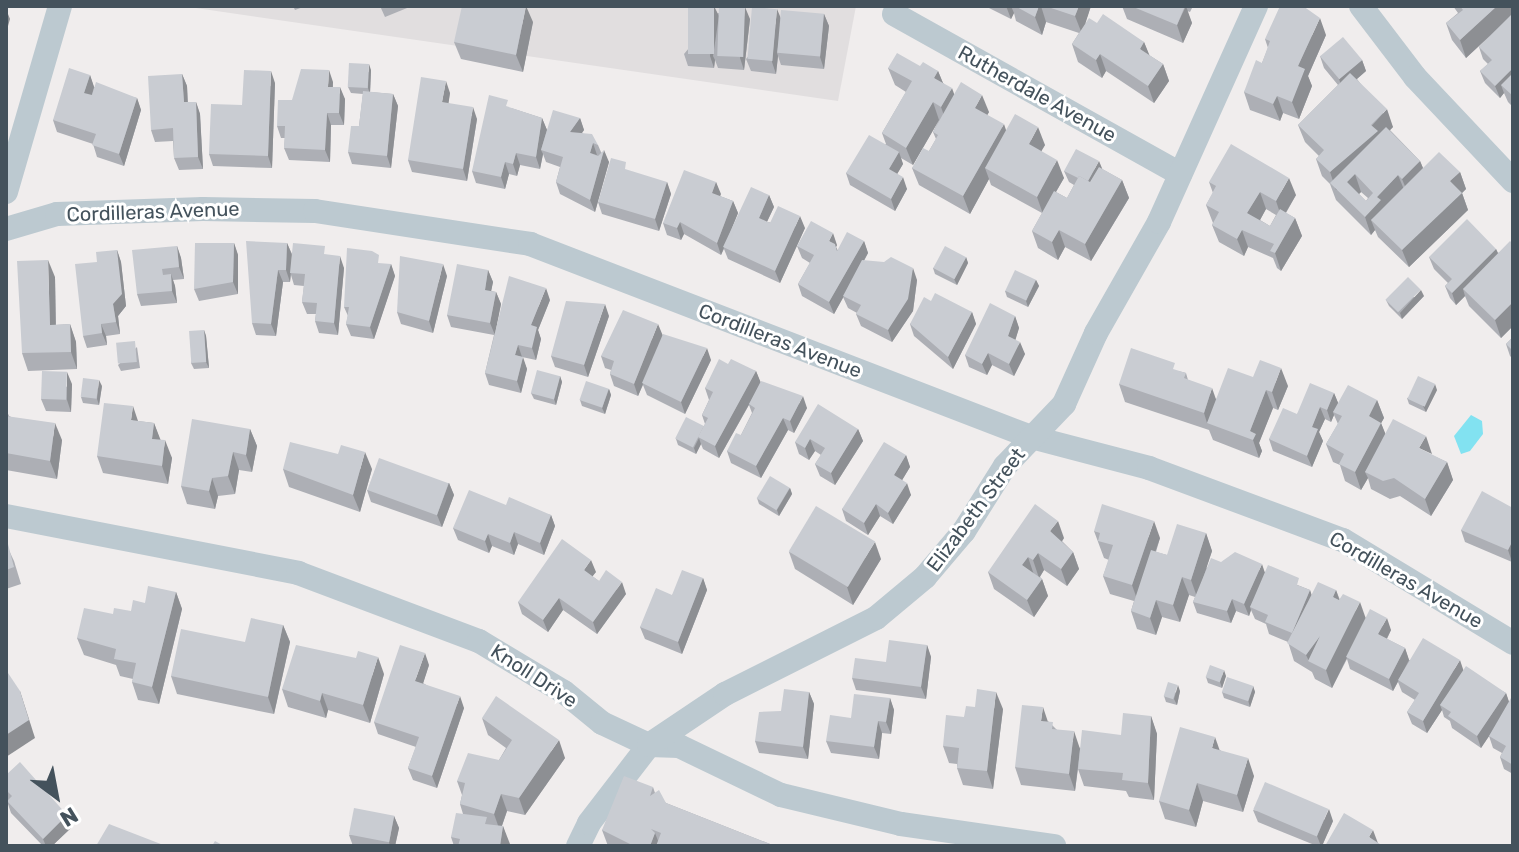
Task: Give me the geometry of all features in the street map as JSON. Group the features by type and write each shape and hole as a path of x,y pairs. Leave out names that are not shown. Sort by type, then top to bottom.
{"street":[{"path":"6,192 60,6"},
{"name":"Elizabeth Street","path":"578,846 589,823 649,745 725,694 876,618 925,577 1031,437 1064,404 1180,174 1256,6"},
{"path":"1361,6 1415,77 1513,181"},
{"name":"Rutherdale Avenue","path":"894,14 1180,174"},
{"name":"Cordilleras Avenue","path":"6,229 57,214 315,211 530,244 1031,437 1149,468 1343,540 1513,643"},
{"name":"Knoll Drive","path":"6,516 298,573 479,641 564,692 602,723 649,745 679,746 781,795 901,824 1054,846"}],"shaded area":[{"path":"182,6 856,6 838,101"}],"water":[{"path":"1471,415 1482,421 1483,434 1470,451 1461,454 1454,436"}],"building":[{"path":"462,6 526,6 516,55 454,42"},
{"path":"688,6 714,6 714,54 688,54"},
{"path":"719,6 745,7 743,57 717,56"},
{"path":"1015,6 1039,6 1035,17"},
{"path":"1045,6 1079,6 1075,16"},
{"path":"1131,6 1185,6 1177,25"},
{"path":"1280,6 1303,6 1320,18 1298,66 1305,69 1292,102 1277,96 1273,104 1244,92 1256,60 1262,63 1270,41 1265,39"},
{"path":"1460,6 1497,6 1460,40 1446,23 1463,10"},
{"path":"752,7 777,9 772,61 747,59"},
{"path":"781,10 824,14 820,57 777,53"},
{"path":"1513,13 1513,68 1495,86 1480,71 1492,60 1479,47"},
{"path":"1103,14 1144,42 1140,49 1163,64 1148,86 1100,54 1096,60 1072,44 1089,18 1097,23"},
{"path":"1343,37 1362,60 1339,79 1320,56"},
{"path":"897,53 920,66 923,62 938,71 934,78 952,88 941,107 933,102 906,148 882,133 912,81 888,68"},
{"path":"349,63 369,64 368,88 348,87"},
{"path":"69,68 90,75 84,93 92,95 96,82 137,98 119,154 92,145 96,134 53,120"},
{"path":"301,69 329,70 328,87 340,87 339,113 327,113 325,150 284,148 285,126 277,126 278,100 292,100"},
{"path":"244,70 271,71 268,156 209,154 211,104 242,105"},
{"path":"1350,73 1387,109 1371,125 1378,131 1330,172 1316,159 1324,150 1298,125"},
{"path":"1513,73 1513,96 1501,85"},
{"path":"182,74 184,102 196,102 198,157 174,158 173,128 151,130 148,76"},
{"path":"421,77 446,81 442,102 473,107 463,169 408,160"},
{"path":"961,82 982,95 975,108 1004,124 963,196 912,168 923,148 929,151 938,135 933,132"},
{"path":"363,91 393,94 387,156 348,152 351,126 359,126"},
{"path":"489,95 508,100 506,106 542,118 536,157 516,153 513,164 505,162 501,177 472,171"},
{"path":"553,110 580,118 570,132 592,134 598,145 593,143 590,153 598,156 604,150 590,200 556,182 563,157 541,150"},
{"path":"1015,114 1038,127 1029,144 1057,160 1037,197 985,168"},
{"path":"1386,127 1420,161 1402,179 1398,175 1377,197 1381,200 1365,217 1330,183","holes":["1355,174 1373,193 1366,201 1347,182"]},
{"path":"869,135 899,152 889,169 903,177 891,199 846,173"},
{"path":"1231,144 1289,178 1276,201 1260,192 1247,213 1270,226 1280,209 1295,218 1275,253 1270,251 1274,244 1242,230 1237,239 1212,225 1219,212 1206,205 1216,186 1209,182"},
{"path":"1076,149 1099,161 1088,181 1064,171"},
{"path":"1439,152 1460,172 1450,181 1462,193 1402,250 1371,220"},
{"path":"611,158 626,162 625,169 667,182 655,219 598,202"},
{"path":"1099,167 1122,180 1085,244 1059,230 1052,242 1032,231 1054,191 1067,198 1079,176 1090,182"},
{"path":"684,170 716,182 712,193 733,201 717,243 680,222 677,228 663,223"},
{"path":"751,187 769,195 759,218 770,223 778,206 800,216 775,271 723,247"},
{"path":"1467,219 1496,249 1452,293 1445,286 1452,279 1429,257"},
{"path":"811,221 833,233 829,241 835,244 837,251 847,232 864,241 829,302 798,284 814,255 797,246"},
{"path":"246,241 287,243 286,270 278,270 271,324 252,323"},
{"path":"1510,241 1513,244 1513,302 1495,320 1463,289"},
{"path":"195,243 234,243 233,282 194,289"},
{"path":"293,243 325,246 324,254 340,256 334,323 315,321 317,303 302,302 305,274 290,273"},
{"path":"177,246 179,267 162,269 163,275 171,274 172,291 137,294 132,250"},
{"path":"945,246 966,257 954,279 933,268"},
{"path":"347,248 372,251 379,255 378,263 391,264 370,327 346,324 349,307 344,307"},
{"path":"117,250 122,294 113,304 116,322 101,324 102,333 83,336 75,264 97,262 96,252"},
{"path":"400,256 443,264 429,321 397,312"},
{"path":"891,257 913,268 908,299 888,330 856,314 861,305 843,296 862,260 884,262"},
{"path":"48,260 50,325 70,324 71,352 22,353 17,261"},
{"path":"457,264 488,270 485,290 496,292 490,323 447,315"},
{"path":"1015,270 1036,280 1026,301 1005,291"},
{"path":"509,276 546,288 531,325 537,327 532,348 518,345 515,355 523,357 517,381 485,373"},
{"path":"1408,277 1421,290 1398,312 1385,300"},
{"path":"935,293 972,312 948,357 910,324 924,297 931,301"},
{"path":"566,301 605,304 584,365 551,356"},
{"path":"990,303 1015,316 1008,336 1020,342 1009,364 988,353 982,364 965,355"},
{"path":"623,310 658,324 634,384 610,374 614,361 601,356"},
{"path":"204,330 206,362 191,363 189,331"},
{"path":"663,334 707,348 681,402 642,383"},
{"path":"1513,337 1513,351 1506,344"},
{"path":"135,341 137,362 118,364 116,343"},
{"path":"1131,348 1175,363 1173,369 1186,373 1184,378 1212,388 1204,413 1119,384"},
{"path":"719,359 728,364 731,359 756,371 715,446 698,437 708,418 702,415 713,392 705,388"},
{"path":"1260,360 1281,368 1272,392 1266,390 1250,431 1256,434 1253,440 1207,423 1228,368 1253,377"},
{"path":"537,370 560,376 554,399 531,393"},
{"path":"42,371 67,372 66,400 41,399"},
{"path":"1418,376 1435,384 1425,407 1407,399"},
{"path":"83,378 99,380 97,399 81,397"},
{"path":"586,381 609,389 602,408 579,400"},
{"path":"761,381 803,396 790,421 783,418 756,466 727,451 736,433 741,435 755,408 749,404"},
{"path":"1310,383 1334,393 1327,410 1320,407 1312,427 1318,429 1307,456 1269,439 1283,408 1297,414"},
{"path":"1348,385 1377,400 1369,416 1381,423 1355,472 1339,464 1344,454 1326,444 1342,416 1333,412"},
{"path":"104,403 133,406 131,420 154,423 152,439 165,440 162,466 97,456"},
{"path":"818,404 858,429 831,473 815,464 825,448 810,439 805,448 795,442"},
{"path":"6,416 55,423 50,461 6,453"},
{"path":"686,417 704,426 693,447 675,438"},
{"path":"192,419 250,429 246,455 233,452 228,476 212,478 209,491 181,486"},
{"path":"1393,419 1426,436 1419,448 1447,462 1425,499 1394,478 1383,481 1365,472"},
{"path":"290,442 338,454 341,445 365,452 353,495 283,469"},
{"path":"884,442 906,455 894,475 907,483 888,513 876,504 864,523 842,509"},
{"path":"379,458 449,483 437,515 367,490"},
{"path":"770,476 790,488 776,510 757,498"},
{"path":"469,490 506,505 509,497 551,515 540,543 514,532 510,543 488,534 485,541 453,528"},
{"path":"1482,491 1513,508 1513,540 1508,550 1461,530"},
{"path":"1035,504 1058,521 1050,531 1073,552 1061,569 1038,553 1033,560 1028,557 1022,565 1042,579 1027,600 988,572"},
{"path":"1102,504 1154,521 1132,585 1103,576 1113,545 1098,541 1100,533 1094,531"},
{"path":"816,506 875,542 848,587 789,551"},
{"path":"1177,524 1206,533 1191,580 1182,577 1173,605 1156,600 1150,618 1131,611 1151,550 1167,555"},
{"path":"562,539 591,560 584,570 599,581 606,570 622,582 593,622 559,598 543,620 518,602"},
{"path":"6,544 14,567 6,570"},
{"path":"1235,552 1262,564 1244,604 1232,599 1227,611 1193,602 1211,558 1221,562"},
{"path":"1268,565 1299,578 1297,585 1310,590 1292,633 1265,622 1268,615 1250,607"},
{"path":"682,570 703,578 678,642 640,627 656,588 672,595"},
{"path":"1318,582 1336,590 1333,597 1339,600 1343,594 1360,602 1326,670 1308,661 1320,636 1306,655 1287,643"},
{"path":"148,586 176,592 152,687 132,682 136,663 114,659 116,649 77,638 84,608 113,614 114,608 131,611 133,600 145,603"},
{"path":"1370,609 1387,618 1378,634 1405,648 1389,679 1346,657"},
{"path":"251,618 283,625 268,697 171,676 181,629 245,642"},
{"path":"1423,638 1460,660 1423,721 1407,712 1419,693 1398,680"},
{"path":"889,640 927,645 921,687 852,678 855,658 886,662"},
{"path":"296,645 356,658 358,651 378,657 363,705 322,693 320,701 282,689"},
{"path":"400,645 425,653 415,681 460,696 432,776 408,768 419,737 374,722"},
{"path":"1210,665 1224,670 1220,682 1206,677"},
{"path":"1466,666 1506,693 1477,736 1448,716 1451,712 1440,705"},
{"path":"6,670 20,691 29,720 6,735"},
{"path":"1227,677 1253,686 1248,701 1222,692"},
{"path":"1168,682 1178,685 1173,699 1164,696"},
{"path":"784,689 809,692 803,747 755,741 759,712 781,711"},
{"path":"977,689 996,692 987,771 957,768 959,748 943,746 946,715 964,717 966,706 975,707"},
{"path":"854,694 890,698 886,722 878,721 874,747 826,741 830,715 851,718"},
{"path":"496,696 559,740 519,798 501,794 494,814 460,804 465,783 457,781 468,753 499,760 512,740 482,718"},
{"path":"1511,698 1513,765 1500,757 1506,746 1489,736"},
{"path":"1022,705 1043,707 1041,721 1053,722 1052,729 1074,731 1069,774 1015,767"},
{"path":"1123,713 1151,716 1148,783 1122,780 1123,773 1078,769 1082,730 1121,735"},
{"path":"1180,727 1215,737 1212,748 1248,758 1237,795 1197,783 1189,810 1159,801"},
{"path":"20,762 67,815 43,839 7,801 12,796 6,790 6,775"},
{"path":"624,776 653,787 650,796 659,790 666,803 775,846 656,846 661,833 651,829 655,833 650,846 634,846 602,830"},
{"path":"1265,782 1329,809 1317,837 1253,810"},
{"path":"354,808 394,816 389,842 349,835"},
{"path":"456,813 487,817 485,824 503,826 500,846 458,846 460,839 451,837"},
{"path":"1344,813 1373,830 1369,837 1383,846 1325,846"},
{"path":"109,824 166,846 96,846"}]}
